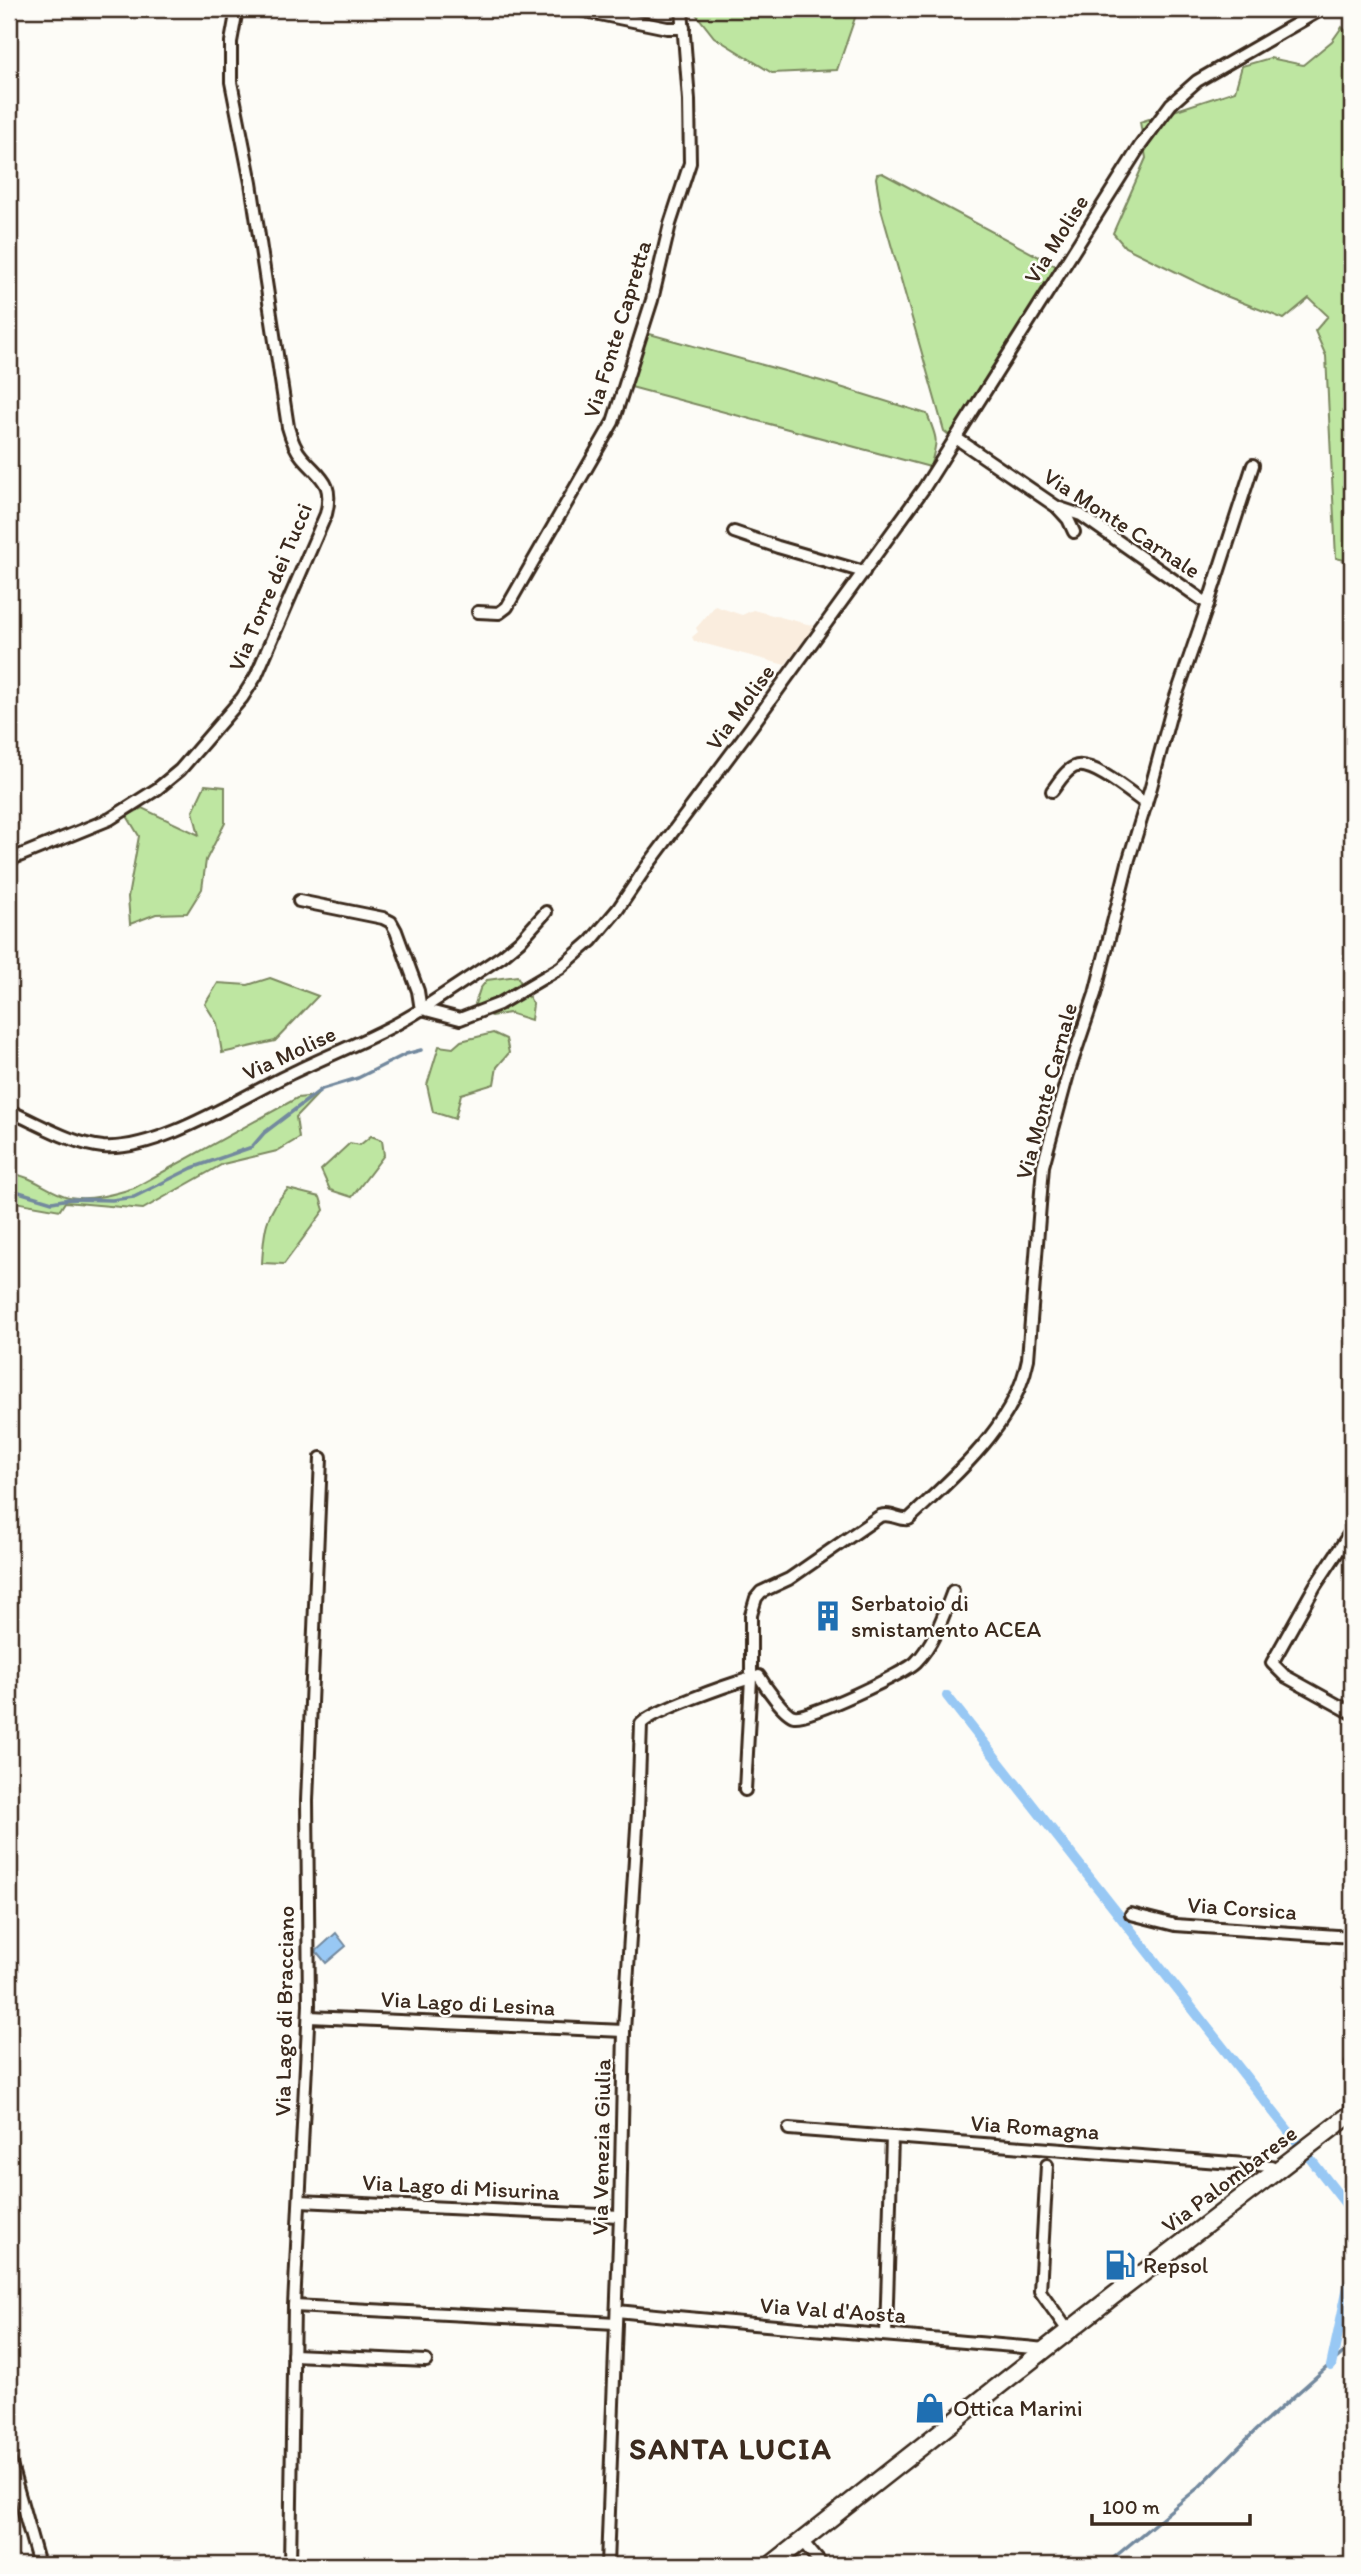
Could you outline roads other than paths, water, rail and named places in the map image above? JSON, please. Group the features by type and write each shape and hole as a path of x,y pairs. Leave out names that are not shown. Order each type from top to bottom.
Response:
{"main road":[{"name":"Via Palombarese","path":"771,2565 1352,2113"}],"street":[{"name":"Via Torre dei Tucci","path":"9,860 116,815 157,789 180,770 242,698 256,677 327,509 327,483 299,453 288,427 251,183 230,82 231,42 237,9"},
{"path":"575,9 667,28 684,28"},
{"name":"Via Fonte Capretta","path":"478,612 499,613 507,607 538,548 585,472 620,405 652,300 670,224 690,163 689,100 682,9"},
{"name":"Via Molise","path":"9,1111 91,1145 115,1147 139,1143 168,1133 293,1072 395,1027 422,1010 460,1019 488,1009 560,968 591,941 618,909 864,572 957,438 1133,158 1171,104 1197,81 1322,9"},
{"name":"Via Monte Carnale","path":"755,1677 752,1609 758,1595 789,1579 880,1516 889,1514 903,1520 909,1519 991,1436 1020,1383 1029,1348 1043,1166 1068,1074 1098,983 1129,859 1173,705 1208,604 1081,515 1057,507 957,438"},
{"path":"1208,604 1253,465"},
{"path":"1057,507 1068,519 1074,532"},
{"path":"734,532 864,572"},
{"path":"1052,791 1072,768 1084,765 1095,769 1146,804"},
{"path":"299,901 387,919 396,931 418,991 422,1010 502,956 520,941 546,912"},
{"name":"Via Lago di Bracciano","path":"290,2565 294,2305 309,2017 307,1801 321,1458"},
{"path":"1352,1530 1315,1586 1272,1663 1285,1676 1352,1713"},
{"path":"755,1677 791,1715 802,1716 828,1706 895,1676 916,1662 929,1645 953,1591"},
{"path":"745,1790 755,1677"},
{"name":"Via Venezia Giulia","path":"607,2565 624,2031 638,1812 640,1731 642,1722 650,1717 755,1677"},
{"name":"Via Corsica","path":"1131,1914 1175,1925 1352,1937"},
{"name":"Via Lago di Lesina","path":"309,2017 624,2031"},
{"path":"1352,2063 1352,2113"},
{"name":"Via Romagna","path":"789,2129 1271,2166 1276,2172"},
{"path":"886,2334 892,2137"},
{"path":"1047,2165 1040,2291 1069,2332"},
{"name":"Via Lago di Misurina","path":"300,2201 620,2216"},
{"name":"Via Val d'Aosta","path":"294,2305 616,2317 886,2334 1046,2349"},
{"path":"293,2355 426,2361"},
{"path":"9,2458 39,2565"},
{"path":"802,2541 822,2565"}],"water":[{"path":"336,1933 346,1946 326,1963 316,1951"}],"waterway":[{"path":"9,1189 52,1202 134,1197 192,1168 252,1147 264,1133 322,1089 358,1078 406,1054 421,1050"},
{"path":"947,1696 1345,2203 1352,2219"},
{"path":"1331,2366 1352,2268"},
{"path":"1105,2565 1199,2487 1256,2430 1352,2345"}],"place":[{"name":"Serbatoio di smistamento ACEA","path":"828,1616"},
{"name":"Repsol","path":"1120,2265"},
{"name":"Ottica Marini","path":"930,2408"}],"district":[{"name":"SANTA LUCIA","path":"731,2448"}]}
